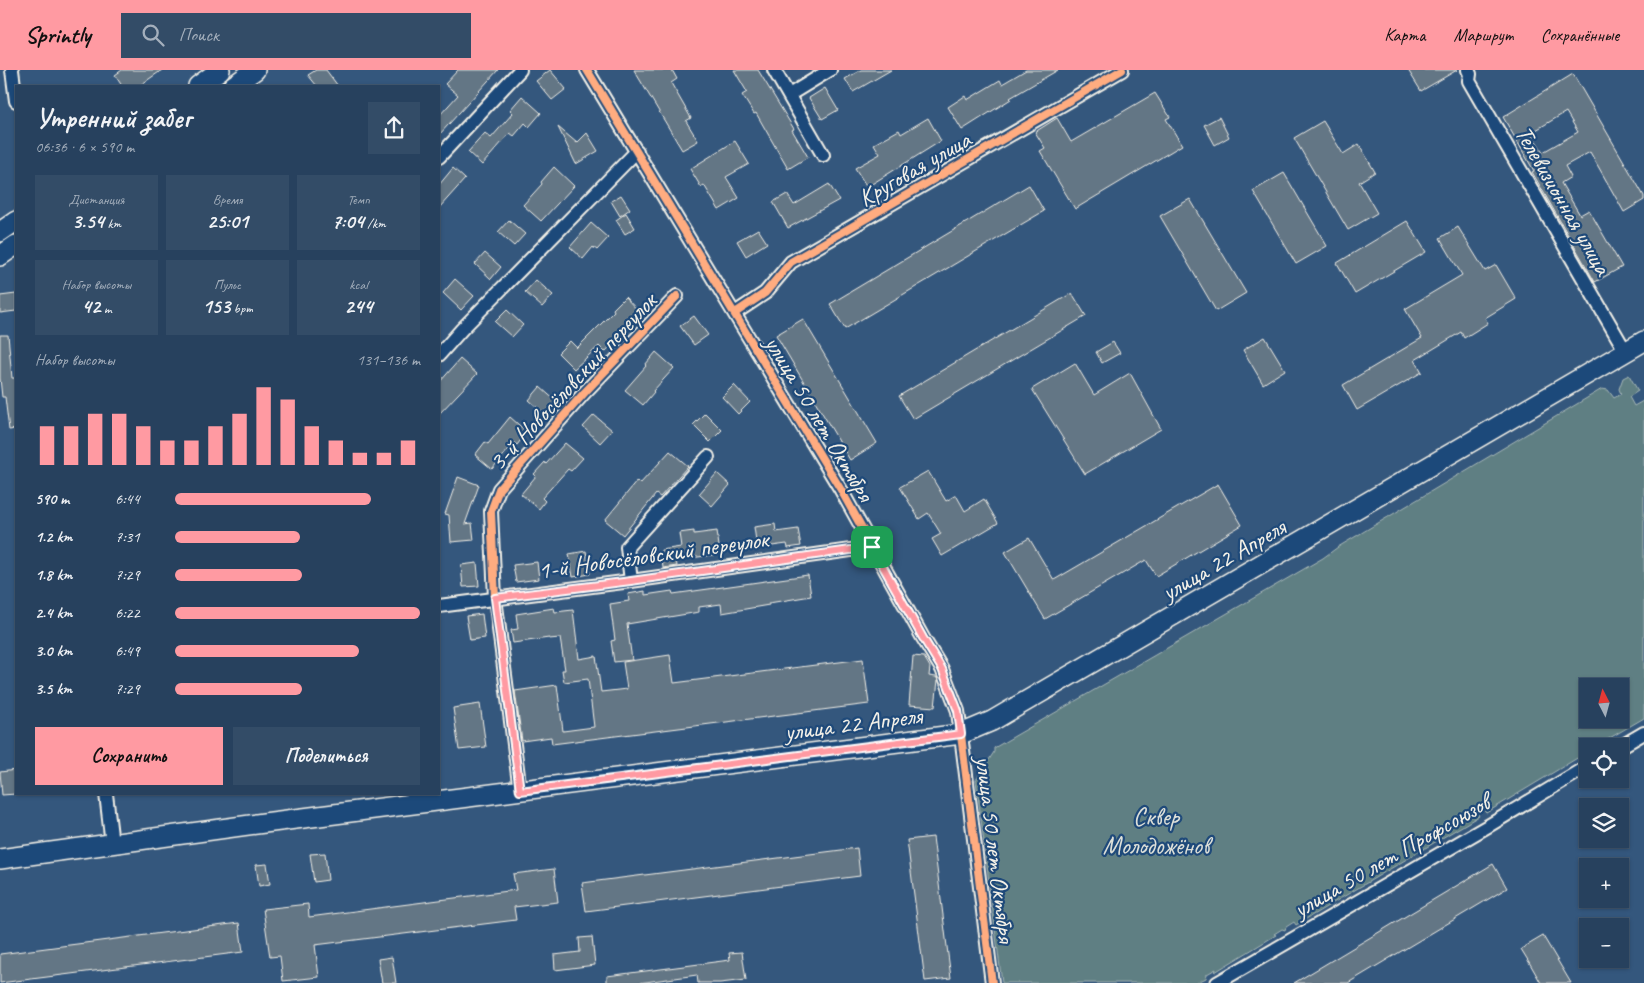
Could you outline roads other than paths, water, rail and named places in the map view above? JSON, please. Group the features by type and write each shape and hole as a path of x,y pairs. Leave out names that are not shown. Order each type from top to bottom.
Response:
{"main road":[{"path":"199,85 220,70"},
{"path":"234,85 255,70"},
{"path":"0,232 15,222"},
{"path":"0,256 15,246"},
{"name":"улица 22 Апреля","path":"0,859 961,734 992,722 1644,341"}],"street":[{"path":"12,70 15,93"},
{"path":"440,156 520,70"},
{"name":"улица 50 лет Октября","path":"587,70 735,314 942,669 958,711 992,983"},
{"path":"774,70 823,155"},
{"path":"789,95 830,70"},
{"name":"Круговая улица","path":"735,314 765,293 791,262 1122,70"},
{"name":"Телевизионная улица","path":"1468,70 1470,74 1469,81 1626,352"},
{"path":"440,354 636,151"},
{"name":"3-й Новосёловский переулок","path":"520,791 495,598 491,512 499,488 586,390 677,296"},
{"path":"631,581 627,547 708,457"},
{"name":"1-й Новосёловский переулок","path":"440,606 872,547"},
{"path":"1629,742 1644,733"},
{"name":"улица 50 лет Профсоюзов","path":"1217,983 1579,771"},
{"path":"106,795 112,844"}],"park label":[{"name":"Сквер Молодожёнов","path":"1156,830"}]}
